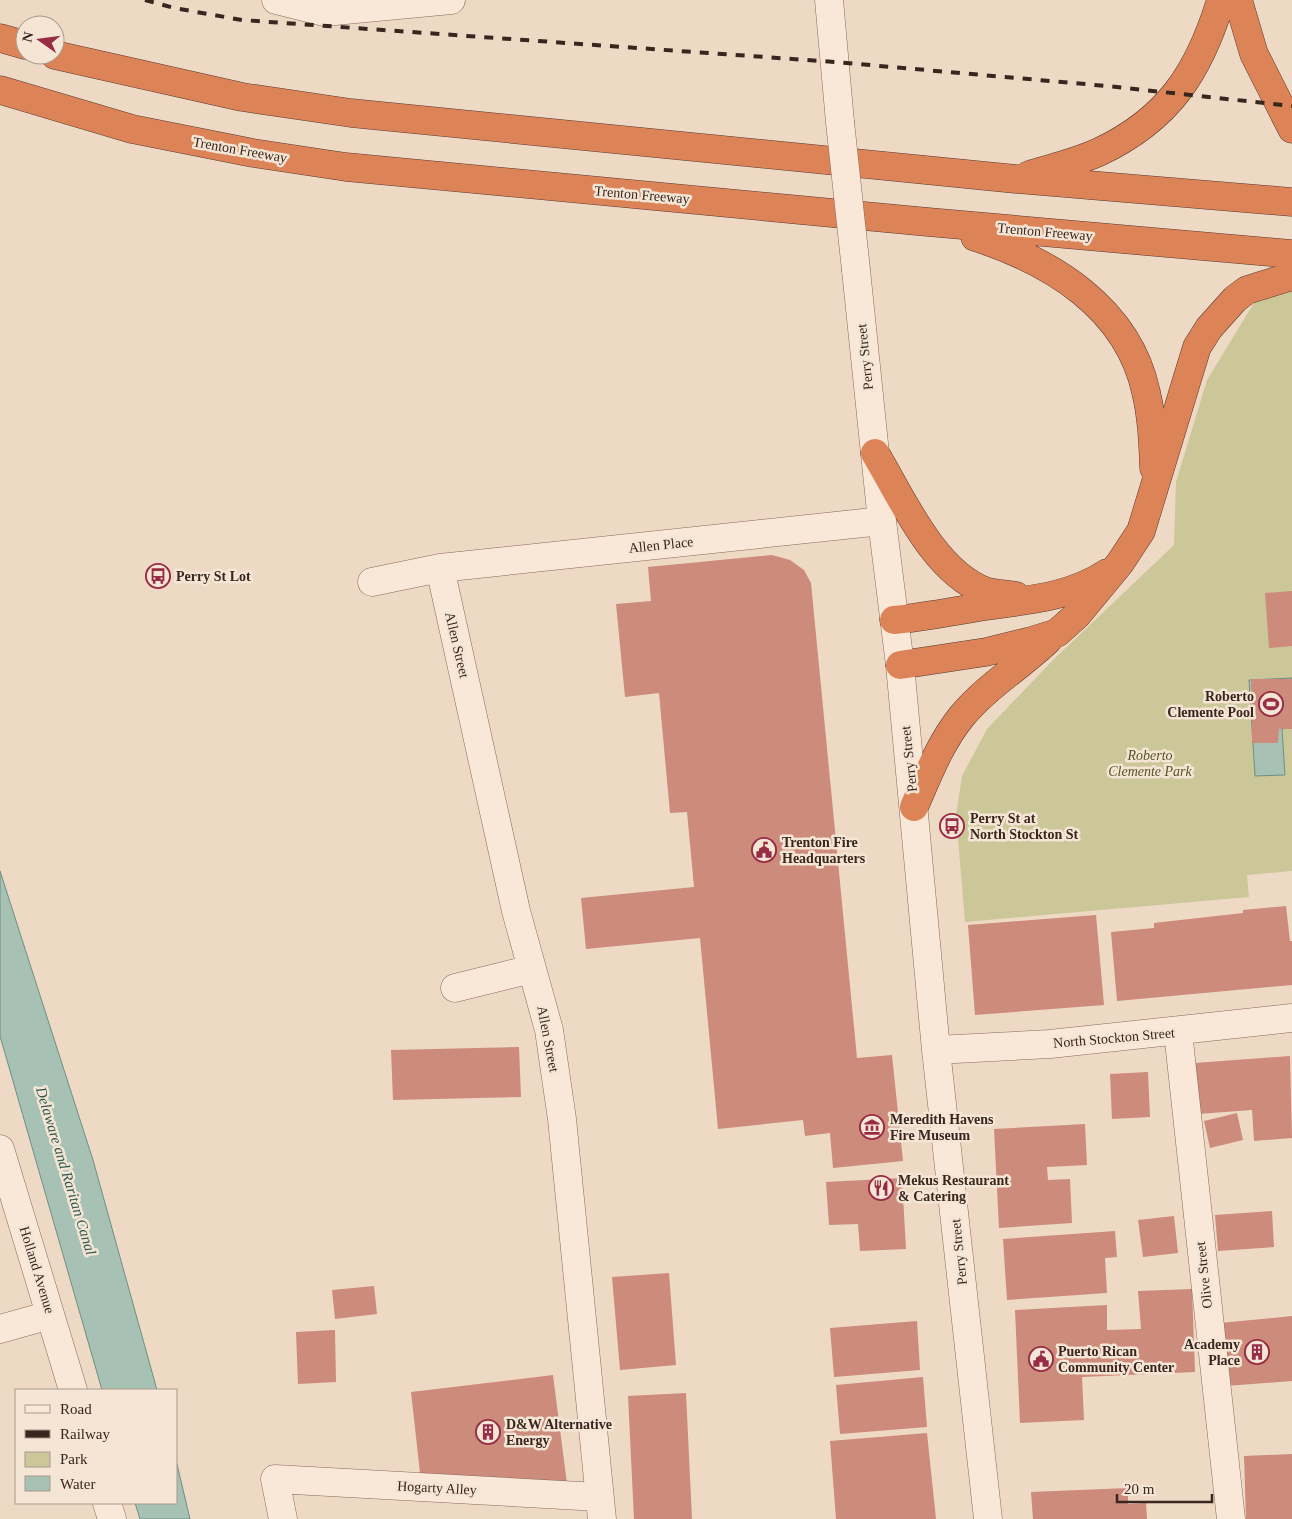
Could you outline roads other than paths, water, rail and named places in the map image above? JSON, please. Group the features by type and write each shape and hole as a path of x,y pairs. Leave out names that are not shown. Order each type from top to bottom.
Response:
{"highway":[{"path":"1016,179 1097,153 1130,136 1155,117 1168,104 1196,66 1209,38 1221,0"},
{"path":"1238,0 1254,54 1292,129"},
{"path":"0,38 15,42"},
{"path":"65,57 242,97 351,113 1016,179 1292,202"},
{"name":"Trenton Freeway","path":"0,90 132,129 253,154 346,167 1292,254"},
{"path":"928,222 1031,257 1067,280 1106,313 1119,330 1133,356 1146,390 1152,427 1155,490"},
{"path":"914,807 938,750 963,715 1008,672 1077,615 1120,563 1141,531 1197,347 1209,328 1246,290 1292,276"},
{"path":"875,453 930,545 945,563 986,591 1039,599"},
{"path":"894,620 930,617 984,606 1039,599 1090,584 1120,563"},
{"path":"900,665 986,652 1057,633"}],"street":[{"path":"276,0 324,12 451,0"},
{"name":"Perry Street","path":"829,0 882,521 900,665 936,1050 988,1519"},
{"name":"Allen Place","path":"372,582 440,568 882,521"},
{"name":"Allen Street","path":"440,568 516,911 549,1030 562,1119 590,1388 600,1508"},
{"path":"455,988 532,969"},
{"name":"North Stockton Street","path":"936,1050 1050,1044 1178,1032 1292,1018"},
{"name":"Olive Street","path":"1178,1032 1231,1519"},
{"name":"Holland Avenue","path":"0,1149 73,1389"},
{"path":"0,1329 50,1315"},
{"name":"Hogarty Alley","path":"283,1519 275,1479 600,1508"},
{"path":"107,1504 112,1519"}],"water":[{"name":"Roberto Clemente Pool","path":"1292,678 1292,728 1282,729 1285,775 1255,776 1249,680"},
{"name":"Delaware and Raritan Canal","path":"0,871 93,1160 157,1389 102,1389 0,1036"},
{"path":"178,1468 190,1519 140,1519 135,1504 178,1504"}],"railway":[{"path":"145,0 174,8 242,20 835,62 1107,86 1292,106"}],"place":[{"name":"Perry St Lot","path":"158,576"},
{"name":"Roberto Clemente Pool","path":"1271,704"},
{"name":"Perry St at North Stockton St","path":"952,826"},
{"name":"Trenton Fire Headquarters","path":"764,850"},
{"name":"Meredith Havens Fire Museum","path":"872,1127"},
{"name":"Mekus Restaurant & Catering","path":"881,1188"},
{"name":"Academy Place","path":"1257,1352"},
{"name":"Puerto Rican Community Center","path":"1041,1359"},
{"name":"D&W Alternative Energy","path":"488,1432"}],"park label":[{"name":"Roberto Clemente Park","path":"1150,764"}]}
